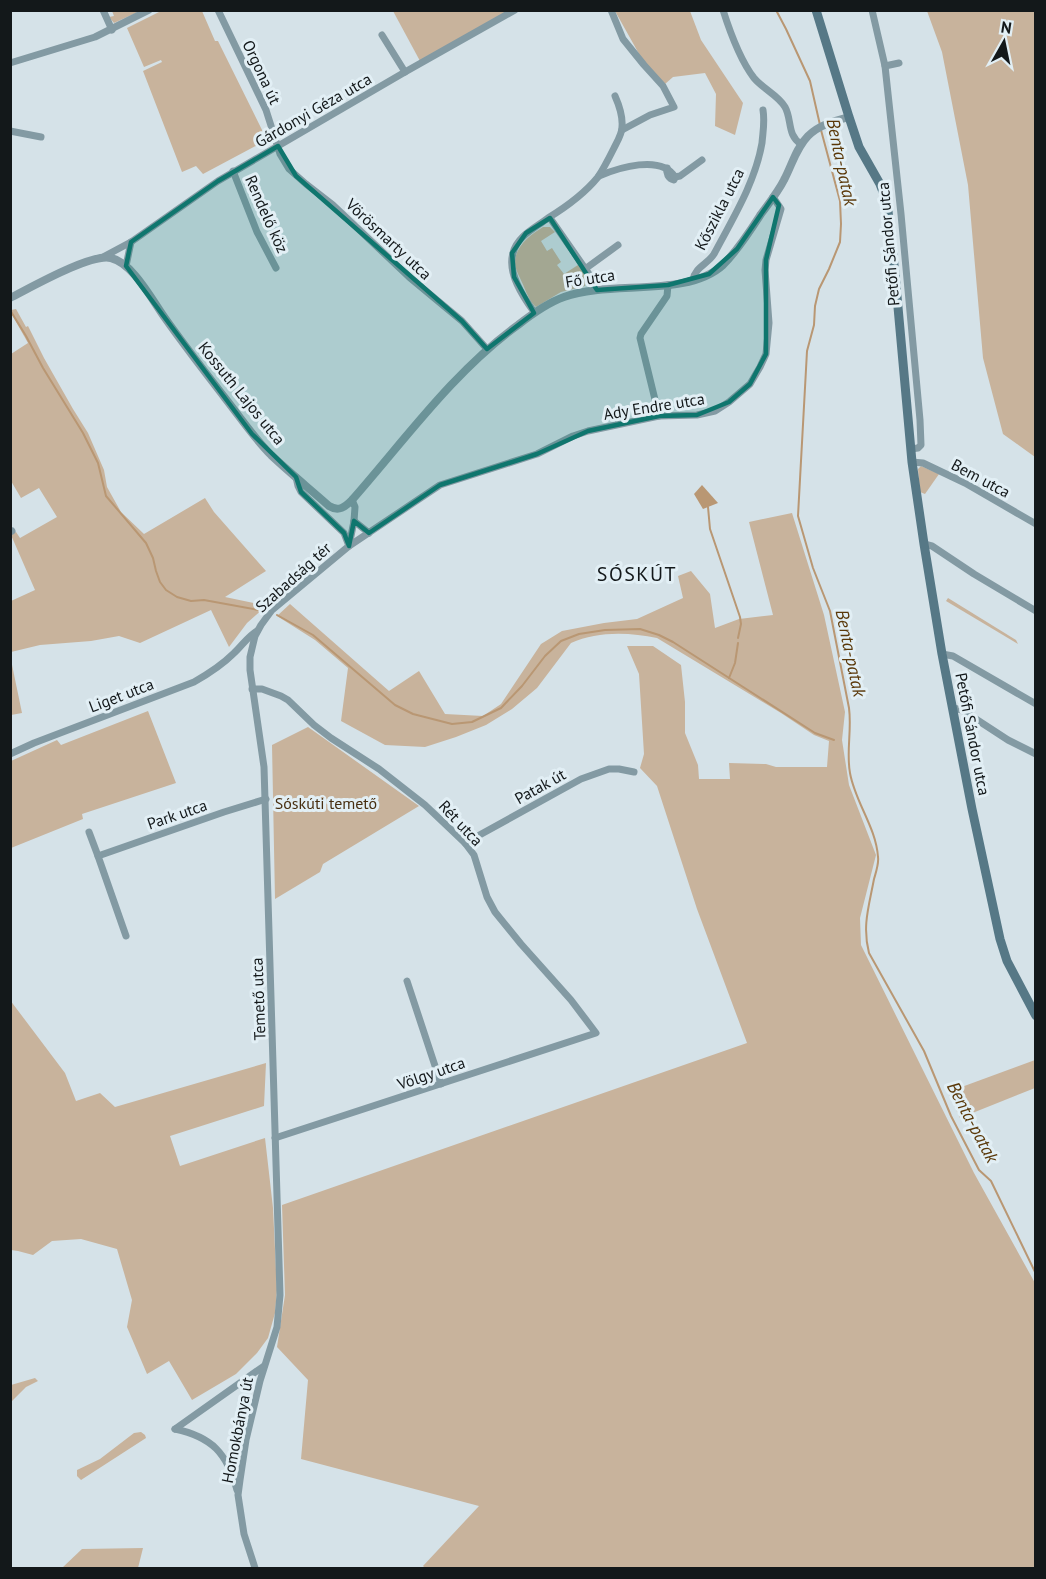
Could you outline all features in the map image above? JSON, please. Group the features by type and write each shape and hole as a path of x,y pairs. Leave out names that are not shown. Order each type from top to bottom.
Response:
{"main road":[{"name":"Petőfi Sándor utca","path":"816,10 859,147 880,184 887,202 912,462 942,654 1000,939 1007,961 1035,1016"}],"street":[{"path":"103,10 112,30"},
{"path":"10,63 95,37 149,10"},
{"name":"Orgona út","path":"218,10 266,110 278,146"},
{"path":"611,10 623,39 663,86 674,107 650,115 622,130"},
{"path":"723,10 734,40 750,72 761,86 783,104 796,141 804,141 824,125 849,117"},
{"path":"872,10 885,66 899,63"},
{"name":"Gárdonyi Géza utca","path":"103,257 131,242 233,171 513,11"},
{"path":"382,35 405,72"},
{"name":"Petőfi Sándor utca","path":"885,66 902,214 921,439 921,445 911,449"},
{"path":"534,312 514,277 512,253 526,233 549,218 599,176 622,130 621,115 615,96"},
{"name":"Kőszikla utca","path":"693,280 697,269 709,261 714,254 749,188 765,123 763,110"},
{"path":"10,131 41,137"},
{"name":"Fő utca","path":"352,500 424,416 487,349 534,312 566,296 594,290 668,285 693,280 709,274 724,264 773,197 804,141"},
{"name":"Vörösmarty utca","path":"278,146 284,162 296,176 333,205 409,277 462,321 487,349"},
{"path":"599,176 613,170 657,165 667,168 675,177 680,176 702,160"},
{"path":"607,162 613,170"},
{"name":"Rendelő köz","path":"233,171 257,232 276,268"},
{"name":"Ady Endre utca","path":"349,546 440,485 537,454 588,431 659,416 697,415 714,411 742,392 750,384 764,360 769,335 765,270 781,209 773,197"},
{"path":"549,218 585,269 593,282 594,290"},
{"path":"10,298 73,268 103,257 115,259 126,266 131,242"},
{"path":"585,269 618,244"},
{"name":"Kossuth Lajos utca","path":"126,266 252,434 271,454 333,508 341,509 352,500"},
{"path":"659,416 640,338 667,296 668,285"},
{"name":"Bem utca","path":"912,462 923,463 965,483 1035,524"},
{"name":"Szabadság tér","path":"296,477 301,492 344,533 349,546"},
{"name":"Szabadság tér","path":"257,630 272,610 349,546 355,507 352,500"},
{"path":"354,521 369,533"},
{"path":"924,544 932,546 1035,611"},
{"name":"Liget utca","path":"10,754 206,676 236,652 257,630"},
{"name":"Temető utca","path":"257,630 250,657 252,689 261,737 266,799 280,1305 275,1334 264,1366"},
{"path":"236,652 250,657"},
{"path":"942,654 953,656 1035,704"},
{"name":"Rét utca","path":"252,689 262,689 288,700 331,738 412,794 465,843 474,855 487,897 495,912 571,1000 596,1033"},
{"path":"953,708 962,710 1008,740 1035,754"},
{"name":"Patak út","path":"465,843 584,778 609,769 619,768 633,772"},
{"name":"Park utca","path":"98,856 266,799"},
{"path":"89,832 126,936"},
{"path":"406,981 441,1084"},
{"name":"Völgy utca","path":"275,1138 596,1033"},
{"path":"238,1495 231,1470 218,1451 200,1437 175,1429 264,1366"},
{"name":"Homokbánya út","path":"255,1569 244,1534 238,1495 244,1449 264,1366"}],"highlighted area":[{"path":"278,146 296,176 462,321 487,349 534,313 514,277 512,253 526,233 550,218 597,290 668,285 709,274 737,249 773,197 779,205 766,260 766,354 750,384 729,402 697,415 659,416 588,431 537,454 440,485 369,533 354,521 349,546 344,533 301,492 296,477 252,434 126,266 131,242 218,181"}],"green space":[{"path":"112,11 140,11 114,23 109,17 114,16"},
{"path":"161,11 202,11 215,41 218,41 267,140 203,174 196,166 182,172 143,71 162,62 161,60 144,67 127,28"},
{"path":"393,11 506,11 420,61"},
{"path":"615,11 690,11 701,40 743,103 735,135 715,126 716,94 705,73 673,77 665,84 643,61"},
{"path":"927,11 1035,11 1035,457 1003,434 983,358 968,185 942,52"},
{"path":"543,227 550,227 555,232 541,241 547,251 552,248 561,262 557,265 564,274 578,265 585,275 585,286 561,292 536,307 517,273 515,258 524,242"},
{"path":"16,309 26,327 28,326 88,433 104,470 107,487 121,512 144,534 205,498 214,512 266,571 225,597 263,605 264,608 247,623 229,647 211,610 140,643 119,636 40,645 11,652 11,601 35,590 11,535 16,532 20,538 57,517 39,488 21,498 11,481 11,354 28,343 11,313 11,310"},
{"path":"921,466 939,474 925,494 920,492 918,469"},
{"path":"792,513 824,615 845,712 842,740 849,785 876,855 860,918 861,945 974,1173 1035,1283 1035,1568 425,1568 423,1566 479,1506 301,1459 308,1380 277,1347 285,1295 282,1205 747,1043 697,909 657,786 640,768 644,754 639,674 627,646 653,646 681,665 685,702 685,733 698,765 699,779 730,779 729,763 766,764 776,767 827,767 829,741 814,735 657,638 613,634 591,636 571,643 537,688 512,709 486,725 425,747 385,745 341,721 348,668 315,640 277,616 290,604 389,691 419,671 445,714 483,716 501,704 541,644 562,631 637,619 683,598 678,576 691,571 710,594 715,628 739,619 773,615 749,522"},
{"path":"948,598 1016,640 1018,644 946,601"},
{"path":"11,660 22,713 10,715"},
{"path":"148,711 176,783 82,814 83,819 11,848 11,761 57,740 61,745"},
{"name":"Sóskúti temető","path":"308,727 419,806 323,864 320,872 275,899 272,745"},
{"path":"10,1000 65,1073 76,1101 100,1093 115,1107 266,1063 264,1106 170,1136 180,1166 265,1138 273,1208 277,1290 275,1313 268,1338 236,1374 192,1400 169,1361 147,1374 127,1327 132,1300 117,1249 81,1239 52,1241 33,1255 11,1250"},
{"path":"1035,1060 1035,1088 960,1118 948,1092"},
{"path":"35,1378 38,1381 26,1387 11,1402 11,1385"},
{"path":"141,1432 146,1438 81,1480 77,1476 77,1470 100,1459 134,1433"},
{"path":"143,1548 138,1568 62,1568 82,1549"}],"shaded area":[{"path":"702,485 718,503 703,509 694,494"}],"waterway":[{"name":"Benta-patak","path":"776,10 810,81 820,125"},
{"name":"Benta-patak","path":"821,130 840,201 840,242 819,289 814,325 807,351 798,516 813,568 830,611 849,708 850,773 856,794 870,825 878,857 867,916 867,943 869,953 924,1051 951,1116 979,1170 991,1181 1036,1274"},
{"path":"10,310 83,433 98,463 106,496 146,543 160,582 166,590 177,597 191,601 204,600 264,611"},
{"path":"708,507 710,529 740,617 738,638"},
{"path":"277,615 313,635 395,705 413,714 452,724 472,722 501,708 522,686 545,656 561,641 579,634 605,630 640,629 673,642 815,733 834,740"},
{"path":"729,678 735,663 738,643"}],"district":[{"name":"SÓSKÚT","path":"637,574"}]}
